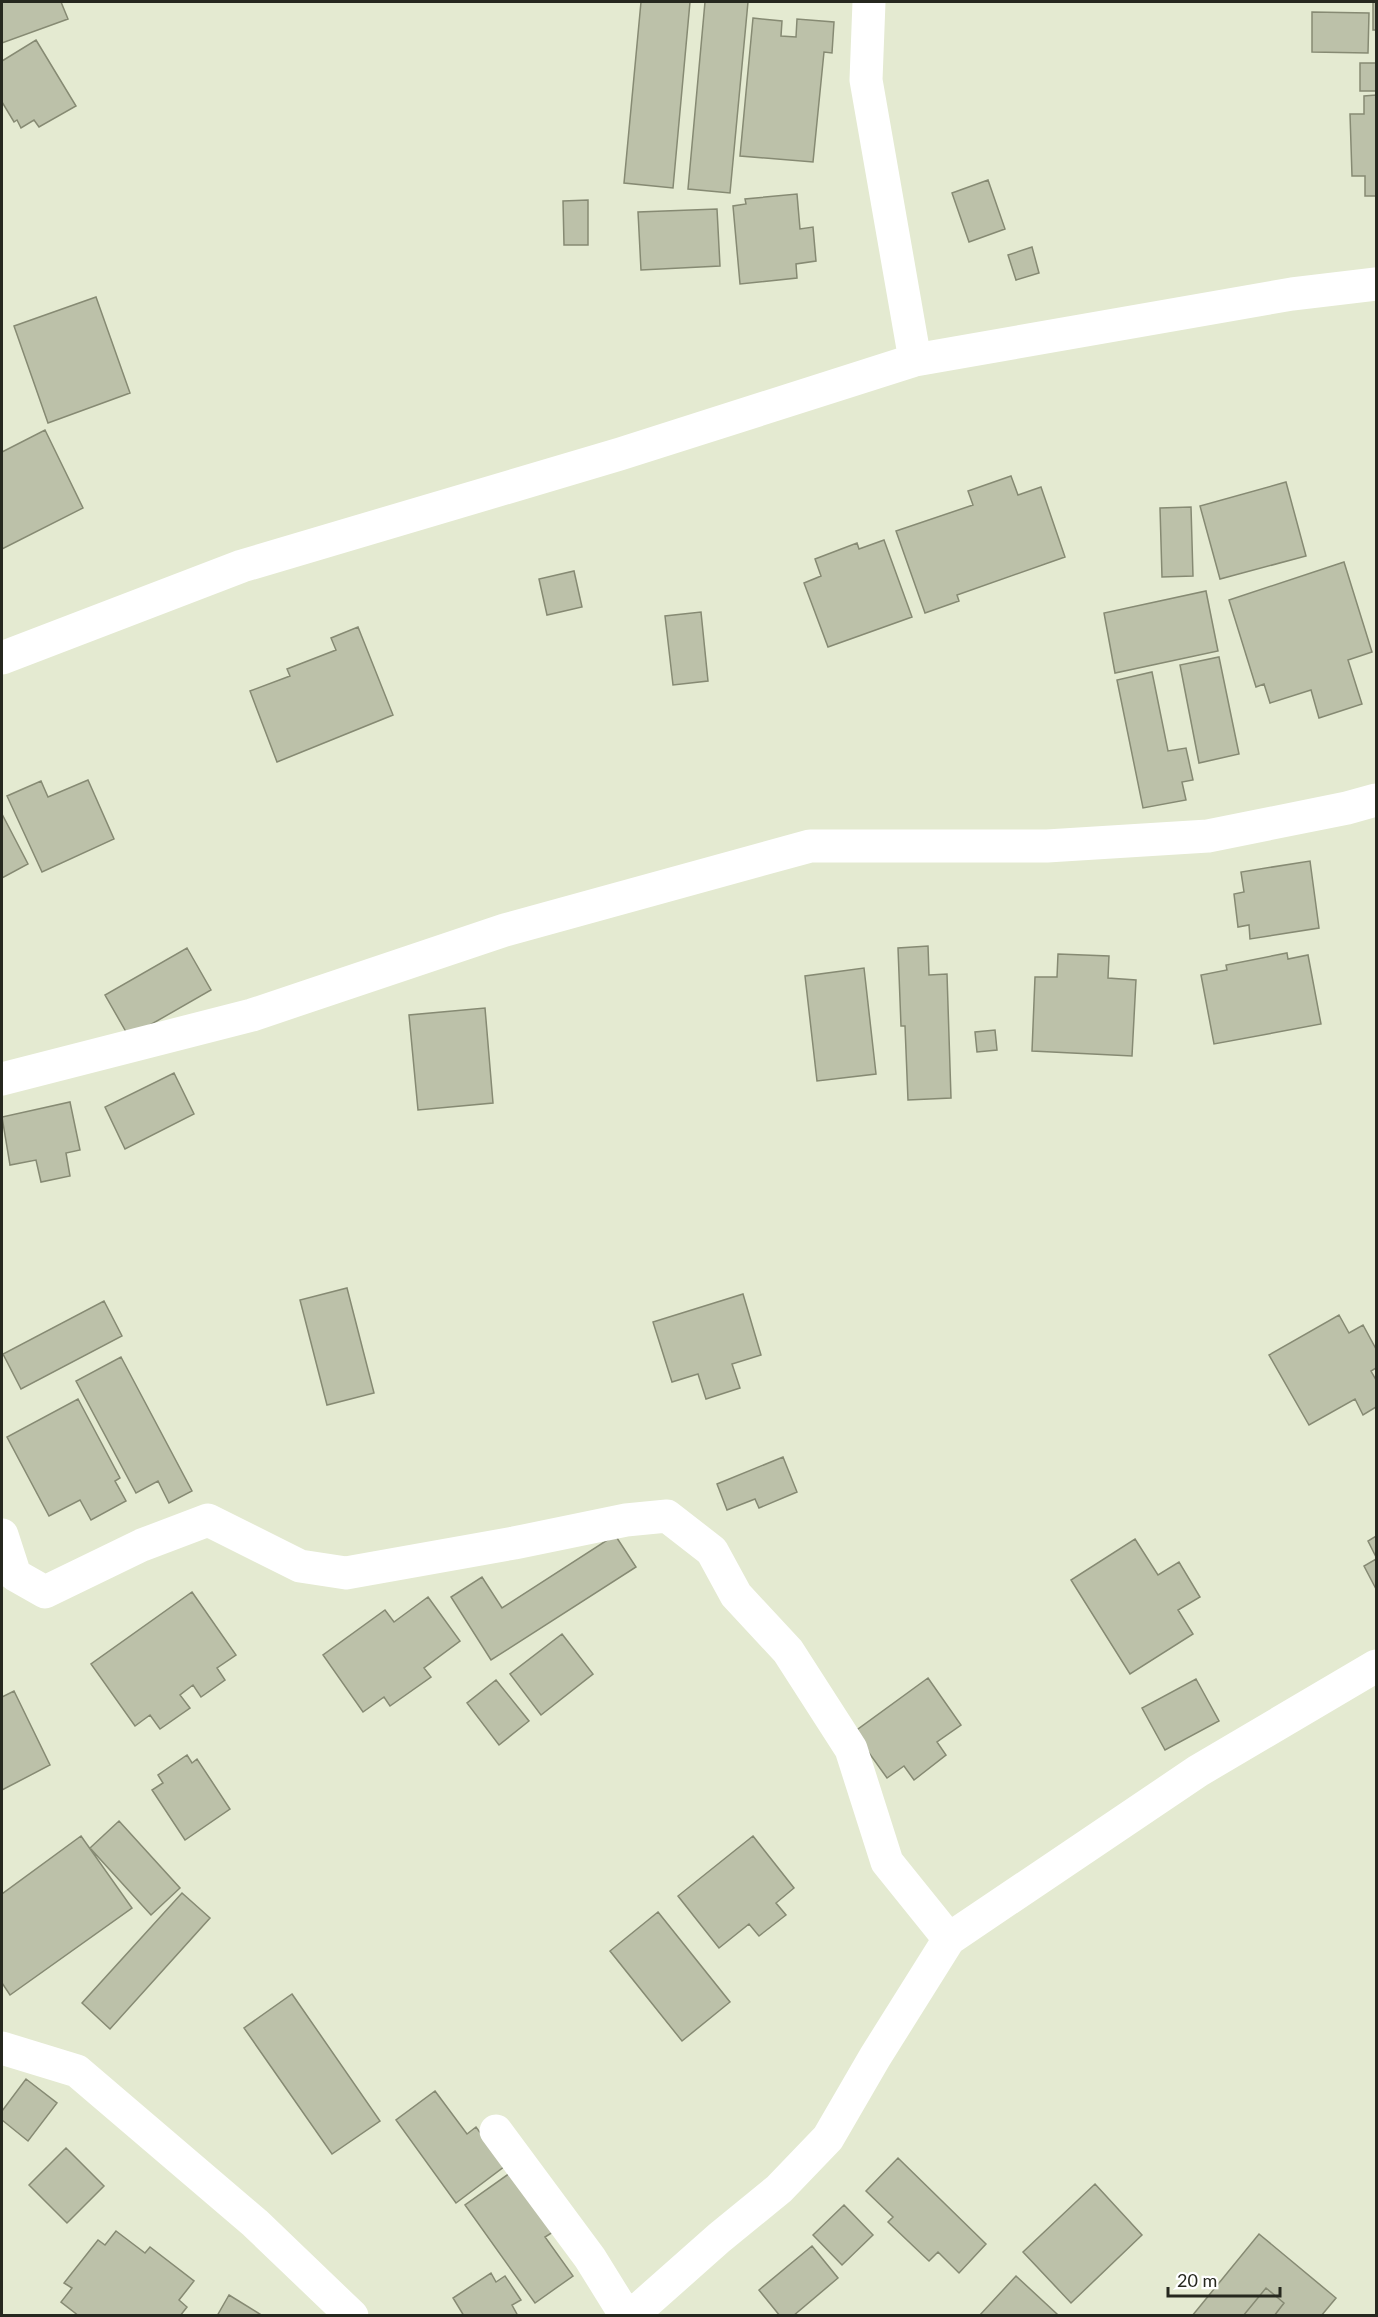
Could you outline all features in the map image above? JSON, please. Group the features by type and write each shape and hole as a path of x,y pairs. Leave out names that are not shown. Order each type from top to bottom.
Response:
{"street":[{"path":"869,2 866,80 915,360"},
{"path":"2,658 242,566 620,454 915,360 1292,294 1377,284"},
{"path":"2,1079 252,1015 505,930 810,846 1047,846 1208,836 1377,800"},
{"path":"2,1535 15,1575 45,1592 142,1545 208,1520 300,1566 346,1573 626,1520 667,1516 712,1551 736,1594 788,1651 850,1749 887,1862 949,1939"},
{"path":"631,2316 718,2238 779,2189 828,2138 875,2057 949,1939 1198,1771 1377,1666"},
{"path":"2,2048 77,2071 255,2223 352,2316"},
{"path":"496,2131 590,2258 626,2316"}],"building":[{"path":"2,2 61,2 68,19 2,43"},
{"path":"641,2 690,2 673,188 624,183"},
{"path":"705,2 748,2 730,193 688,189"},
{"path":"1373,2 1376,2 1376,30 1373,30"},
{"path":"1312,12 1369,13 1368,53 1312,52"},
{"path":"753,18 782,21 781,36 796,37 797,19 834,22 832,53 824,52 813,162 740,156"},
{"path":"36,40 76,106 39,127 34,120 21,128 17,120 14,122 2,102 2,61"},
{"path":"1360,63 1376,63 1376,91 1360,91"},
{"path":"1376,95 1376,196 1365,196 1365,176 1352,176 1350,114 1364,114 1364,96"},
{"path":"988,180 1005,229 969,242 952,193"},
{"path":"797,194 800,229 813,227 816,261 796,264 797,278 740,284 733,206 746,204 745,199"},
{"path":"588,200 588,245 564,245 563,201"},
{"path":"717,209 720,266 641,270 638,212"},
{"path":"1032,247 1039,273 1016,280 1008,255"},
{"path":"96,297 130,393 48,423 14,326"},
{"path":"45,430 83,508 2,549 2,452"},
{"path":"1011,476 1018,495 1041,487 1065,557 957,595 959,601 925,613 896,531 973,505 968,491"},
{"path":"1286,482 1306,556 1220,579 1200,506"},
{"path":"1191,507 1193,576 1162,577 1160,508"},
{"path":"884,540 912,617 828,647 804,583 821,576 815,559 857,543 859,549"},
{"path":"1344,562 1372,652 1348,660 1362,704 1319,718 1311,690 1270,703 1264,684 1256,687 1229,600"},
{"path":"574,571 582,607 547,615 539,579"},
{"path":"1206,591 1218,651 1115,673 1104,613"},
{"path":"701,612 708,681 673,685 665,616"},
{"path":"358,627 393,715 277,762 250,691 290,676 287,669 336,650 331,638"},
{"path":"1219,657 1239,754 1199,763 1180,665"},
{"path":"1152,672 1168,751 1186,748 1193,780 1182,782 1186,800 1143,808 1117,680"},
{"path":"88,780 114,839 42,872 7,796 41,781 48,797"},
{"path":"2,814 28,864 2,878"},
{"path":"1310,861 1319,928 1250,939 1249,925 1238,927 1234,894 1244,892 1241,872"},
{"path":"928,946 929,975 947,974 951,1098 908,1100 905,1026 901,1026 898,948"},
{"path":"187,948 211,990 129,1037 105,995"},
{"path":"1287,953 1288,959 1308,955 1321,1024 1214,1044 1201,975 1227,970 1226,965"},
{"path":"1058,954 1109,956 1108,978 1136,980 1132,1056 1032,1051 1035,977 1057,977"},
{"path":"864,968 876,1074 817,1081 805,976"},
{"path":"485,1008 493,1103 418,1110 409,1015"},
{"path":"995,1030 997,1050 977,1052 975,1032"},
{"path":"174,1073 194,1114 125,1149 105,1107"},
{"path":"70,1102 80,1150 66,1153 70,1176 41,1182 36,1160 10,1165 2,1117"},
{"path":"347,1288 374,1393 327,1405 300,1300"},
{"path":"743,1294 761,1355 732,1364 740,1388 706,1399 698,1374 672,1382 653,1322"},
{"path":"104,1301 122,1336 21,1389 3,1354"},
{"path":"1339,1315 1349,1333 1363,1325 1376,1349 1376,1368 1371,1371 1376,1380 1376,1407 1363,1415 1355,1399 1309,1425 1269,1355"},
{"path":"121,1357 192,1491 169,1503 158,1481 136,1493 76,1381"},
{"path":"78,1399 120,1478 115,1481 126,1501 91,1520 80,1500 49,1516 7,1437"},
{"path":"783,1457 797,1492 759,1508 755,1499 727,1510 717,1484"},
{"path":"615,1535 636,1567 491,1660 451,1597 482,1577 502,1608"},
{"path":"1376,1536 1376,1557 1368,1541"},
{"path":"1135,1539 1158,1575 1179,1562 1200,1597 1178,1610 1193,1634 1130,1674 1071,1580"},
{"path":"1376,1559 1376,1589 1364,1566"},
{"path":"192,1592 236,1655 217,1668 225,1680 201,1697 193,1685 180,1695 190,1708 160,1729 150,1715 135,1726 91,1664"},
{"path":"428,1597 460,1641 424,1668 431,1677 390,1706 384,1697 363,1712 323,1655 385,1610 394,1622"},
{"path":"562,1634 593,1674 541,1715 510,1674"},
{"path":"928,1678 961,1725 937,1742 946,1755 914,1780 904,1766 887,1778 854,1732"},
{"path":"1196,1679 1219,1721 1165,1750 1142,1708"},
{"path":"496,1680 529,1721 499,1745 467,1703"},
{"path":"14,1691 50,1765 2,1790 2,1697"},
{"path":"187,1755 192,1763 197,1759 230,1809 185,1840 152,1790 163,1783 158,1775"},
{"path":"119,1821 180,1888 151,1915 90,1848"},
{"path":"81,1836 132,1908 10,1995 2,1983 2,1894"},
{"path":"753,1836 794,1888 776,1903 786,1915 759,1936 749,1924 719,1948 678,1896"},
{"path":"182,1893 210,1918 110,2029 82,2003"},
{"path":"658,1912 730,2002 682,2041 610,1951"},
{"path":"292,1994 380,2121 332,2154 244,2028"},
{"path":"26,2079 57,2103 28,2141 2,2120 2,2111"},
{"path":"435,2091 467,2134 476,2127 505,2166 456,2203 396,2120"},
{"path":"66,2148 104,2186 67,2223 29,2185"},
{"path":"898,2158 986,2244 959,2273 938,2252 929,2261 888,2222 893,2217 866,2191"},
{"path":"510,2173 553,2232 545,2237 573,2276 535,2303 465,2205"},
{"path":"1095,2184 1142,2235 1071,2303 1023,2252"},
{"path":"844,2205 873,2235 842,2265 813,2235"},
{"path":"116,2231 145,2253 150,2247 194,2281 179,2300 187,2307 180,2316 79,2316 61,2302 72,2288 64,2283 98,2240 105,2245"},
{"path":"1259,2234 1336,2298 1321,2316 1274,2316 1284,2303 1266,2288 1243,2316 1192,2316"},
{"path":"812,2246 838,2278 793,2316 780,2316 759,2290"},
{"path":"491,2273 496,2282 505,2276 521,2300 512,2305 518,2316 464,2316 453,2298"},
{"path":"1016,2276 1057,2314 1055,2316 979,2316"},
{"path":"1266,2288 1284,2303 1274,2316 1243,2316"},
{"path":"229,2295 263,2316 217,2316"}]}
